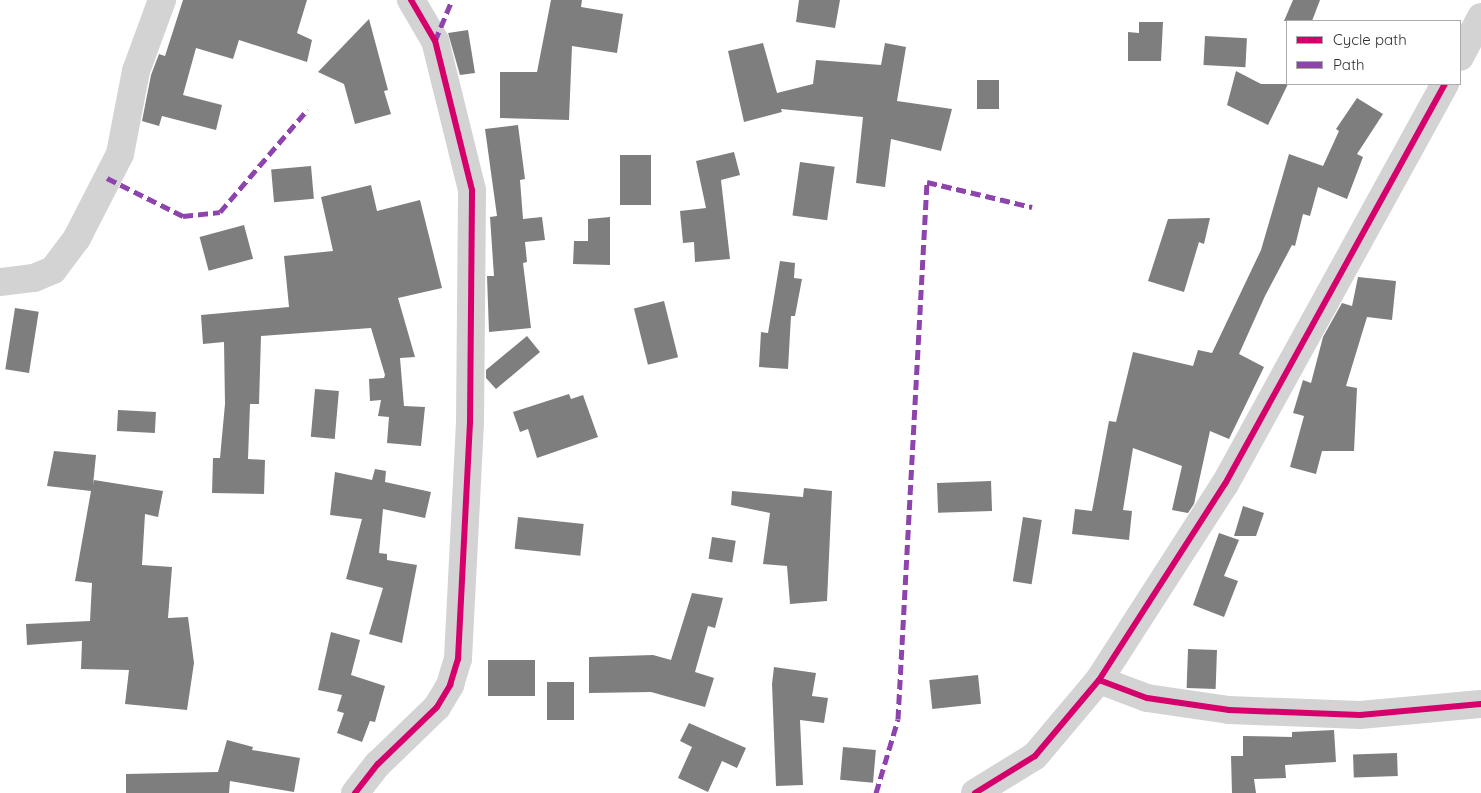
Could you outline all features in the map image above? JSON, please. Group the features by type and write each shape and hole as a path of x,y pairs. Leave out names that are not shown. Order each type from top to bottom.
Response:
{"street":[{"path":"0,282 34,278 53,270 77,238 120,154 136,71 162,0"},
{"path":"355,793 378,764 438,707 450,685 458,659 470,423 472,190 435,40 411,0"},
{"path":"1461,55 1481,17"},
{"path":"975,793 1035,756 1099,680 1225,484 1444,85"},
{"path":"1099,680 1147,698 1229,710 1360,715 1481,704"}],"building":[{"path":"183,0 307,0 297,33 312,40 307,62 239,40 233,59 196,48 183,95 222,105 216,130 162,116 159,126 142,121 151,75 159,54 165,56"},
{"path":"551,0 582,0 581,7 623,14 617,53 572,46 569,120 500,118 500,72 537,72"},
{"path":"799,0 840,0 835,28 796,22"},
{"path":"1293,0 1320,0 1312,20 1284,21"},
{"path":"369,19 388,90 384,91 391,114 355,124 344,84 318,72"},
{"path":"1139,22 1163,22 1161,61 1128,61 1128,32 1139,33"},
{"path":"468,30 475,73 460,75 448,33"},
{"path":"1205,36 1247,38 1245,67 1203,65"},
{"path":"763,43 777,93 813,84 816,60 881,65 885,43 906,47 897,101 952,109 941,151 891,139 885,187 856,183 863,117 781,109 782,112 744,122 728,51"},
{"path":"1236,71 1261,84 1288,85 1268,125 1227,105"},
{"path":"977,80 999,80 999,109 977,109"},
{"path":"1357,98 1383,114 1357,154 1363,157 1347,199 1318,187 1310,216 1303,214 1295,246 1292,245 1265,296 1239,354 1264,367 1229,439 1210,431 1194,504 1188,513 1172,510 1182,466 1133,448 1123,510 1132,511 1129,540 1072,534 1075,509 1092,511 1109,421 1116,422 1133,352 1193,366 1198,350 1212,353 1261,250 1289,154 1323,166 1339,131 1336,129"},
{"path":"518,125 525,179 520,180 523,219 542,217 545,240 525,242 527,262 523,263 531,328 489,332 487,276 494,276 490,217 497,216 485,129"},
{"path":"734,152 740,175 721,180 730,259 695,262 694,242 683,243 680,211 706,208 696,161"},
{"path":"620,155 651,155 651,205 620,205"},
{"path":"800,162 835,167 827,220 792,215"},
{"path":"311,166 314,199 274,202 271,169"},
{"path":"371,185 377,211 420,200 442,288 398,298 415,357 400,358 404,406 425,407 421,446 387,443 389,417 378,416 381,400 370,401 369,379 384,378 385,375 371,328 261,336 259,404 250,404 248,459 265,460 264,494 212,493 213,458 220,458 225,404 224,342 203,344 201,315 289,307 284,256 333,251 321,197"},
{"path":"610,217 610,265 573,264 574,241 588,241 588,219"},
{"path":"1210,218 1204,244 1199,242 1184,292 1148,281 1168,219"},
{"path":"244,225 253,259 209,271 200,237"},
{"path":"780,261 795,263 794,278 802,279 795,316 791,316 788,369 759,367 761,332 768,333"},
{"path":"1358,277 1396,281 1392,320 1367,317 1346,386 1357,388 1354,451 1322,451 1316,474 1290,467 1304,416 1293,413 1303,380 1311,383 1323,337 1342,303 1352,306"},
{"path":"664,301 678,357 648,365 634,308"},
{"path":"15,308 39,312 29,373 5,369"},
{"path":"527,336 540,352 496,389 486,378 486,370"},
{"path":"315,389 339,391 335,439 311,437"},
{"path":"569,394 571,399 583,395 598,437 537,458 528,429 520,432 513,412"},
{"path":"118,410 156,412 155,433 117,431"},
{"path":"54,451 96,455 93,485 94,480 163,491 158,517 145,514 142,565 172,567 168,618 188,617 194,663 187,710 125,704 129,670 81,669 82,641 27,645 26,624 90,621 92,583 75,581 91,491 47,486"},
{"path":"375,469 386,471 385,482 431,492 425,518 383,509 379,553 387,554 387,560 417,565 402,643 369,634 383,588 346,579 362,519 330,515 335,472 372,480"},
{"path":"991,481 992,511 938,513 937,483"},
{"path":"804,488 832,491 827,601 790,604 787,566 763,564 770,513 731,505 732,491 803,497"},
{"path":"1243,506 1264,513 1256,536 1234,536"},
{"path":"518,517 584,524 580,556 515,549"},
{"path":"1023,517 1042,520 1032,584 1013,581"},
{"path":"1219,533 1239,540 1224,576 1238,581 1224,617 1193,605"},
{"path":"712,537 736,541 732,562 709,559"},
{"path":"692,593 723,598 715,628 708,626 695,672 714,678 705,707 651,692 589,693 589,657 653,655 671,660"},
{"path":"331,632 360,640 351,675 385,686 375,722 370,721 362,742 337,733 344,713 337,711 342,695 318,690"},
{"path":"1188,649 1217,650 1216,689 1187,688"},
{"path":"488,660 535,660 535,696 488,696"},
{"path":"774,667 816,673 812,696 828,698 824,723 800,720 803,785 776,786 772,684"},
{"path":"978,675 981,704 932,709 929,680"},
{"path":"547,682 574,682 574,720 547,720"},
{"path":"689,723 746,748 737,768 722,761 708,792 678,778 692,747 680,741"},
{"path":"1334,730 1336,762 1285,765 1286,778 1254,779 1256,793 1232,793 1231,756 1243,756 1243,736 1292,737 1292,732"},
{"path":"227,740 253,747 252,750 300,758 294,792 230,781 229,793 126,793 126,774 218,772"},
{"path":"843,747 876,750 873,783 840,780"},
{"path":"1397,753 1398,776 1354,778 1353,755"}],"marked path":[{"path":"435,41 452,0"},
{"path":"107,178 183,216 220,212 308,109"},
{"path":"876,793 898,719 927,182 1032,207"}],"cycle path":[{"path":"355,793 378,764 437,707 450,685 458,659 470,423 472,190 435,41 411,0"},
{"path":"975,793 1035,756 1099,680 1225,484 1444,85"},
{"path":"1099,680 1147,698 1229,710 1360,715 1481,704"}]}
